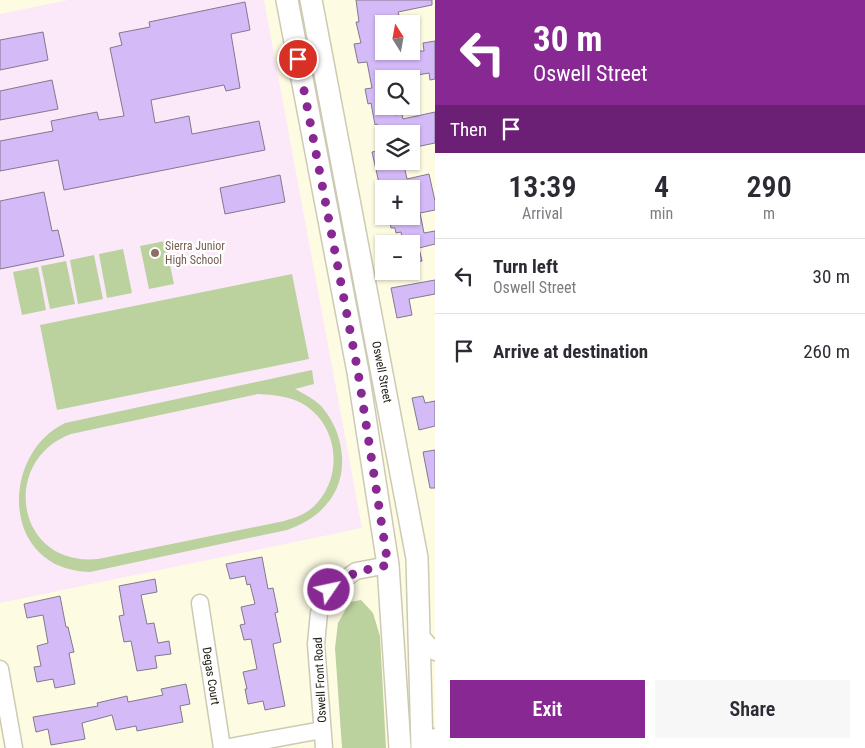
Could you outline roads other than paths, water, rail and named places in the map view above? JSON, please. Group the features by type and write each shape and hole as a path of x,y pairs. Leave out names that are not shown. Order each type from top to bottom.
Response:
{"main road":[{"name":"Oswell Street","path":"287,0 358,372 388,565 400,748"},
{"name":"Oswell Street","path":"311,0 417,558 422,748"}],"street":[{"name":"Oswell Front Road","path":"324,748 316,644 319,613 329,590 356,572 388,565"},
{"name":"Degas Court","path":"200,603 223,748"},
{"path":"419,634 435,652"},
{"path":"0,669 14,748"},
{"path":"223,748 322,730"},
{"path":"428,748 435,736"}],"place":[{"name":"Sierra Junior High School","path":"155,253"}]}
